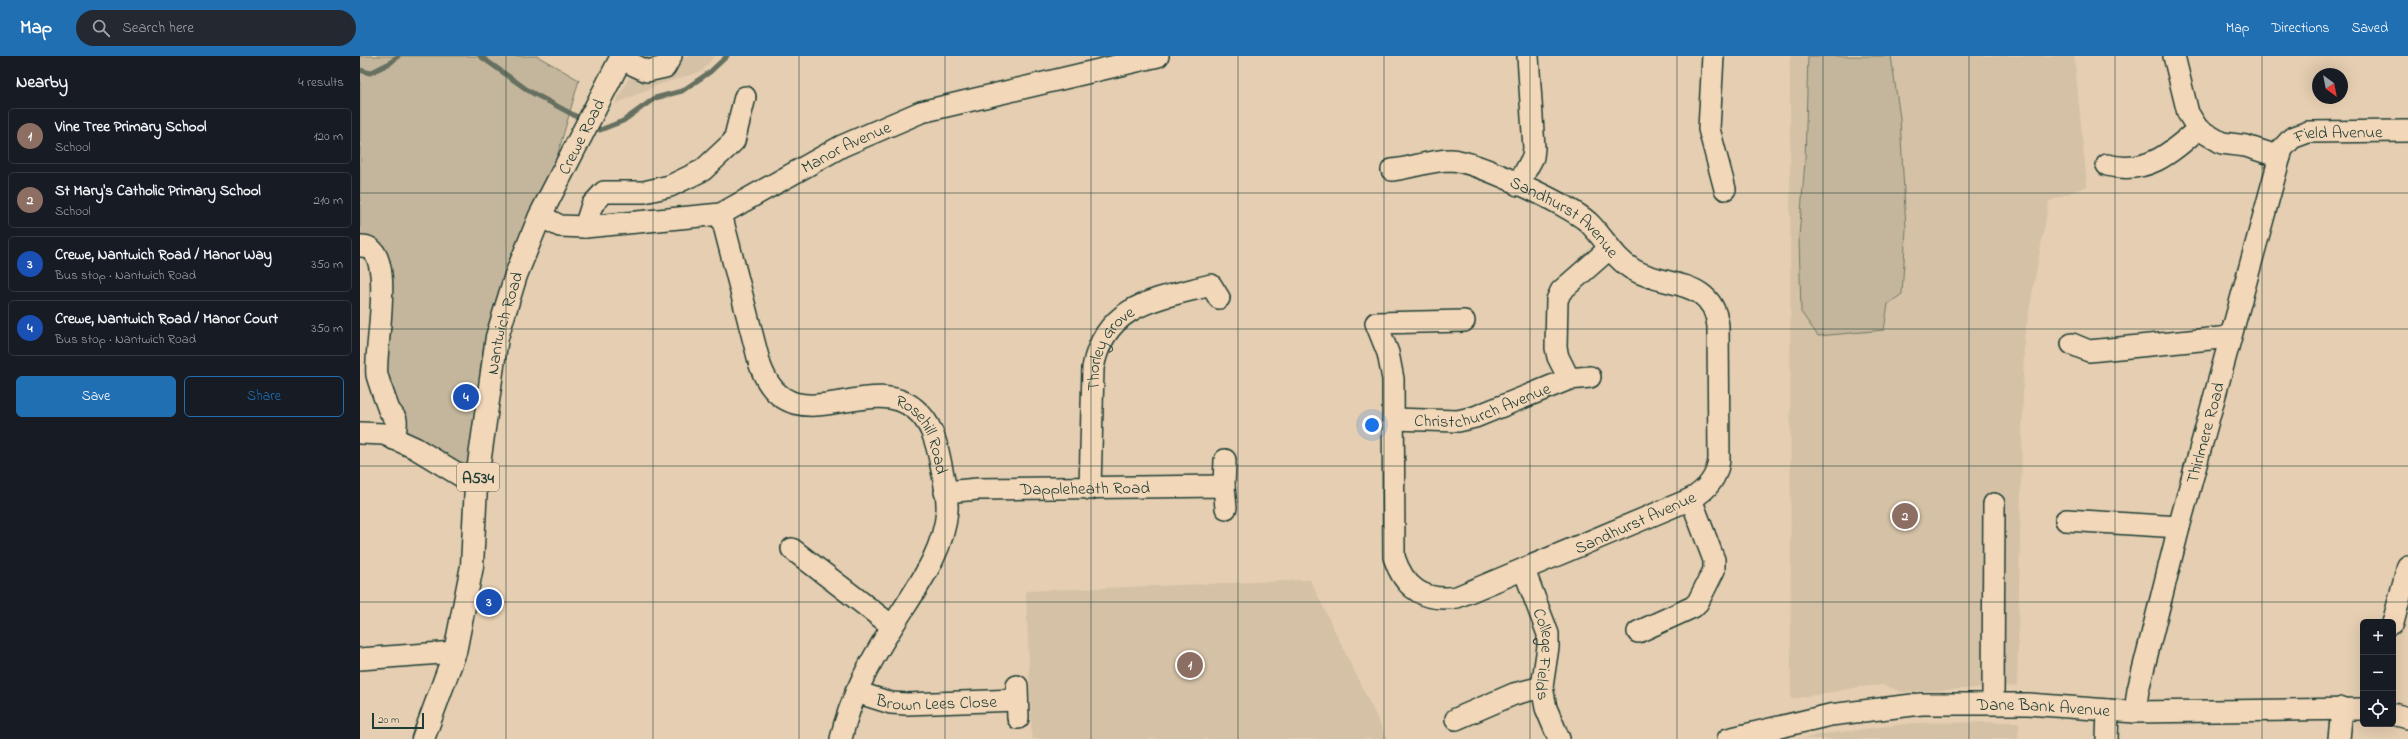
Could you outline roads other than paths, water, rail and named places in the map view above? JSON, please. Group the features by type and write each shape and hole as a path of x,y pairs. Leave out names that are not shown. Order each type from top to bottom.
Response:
{"main road":[{"name":"Crewe Road","path":"540,216 622,58"},
{"name":"Nantwich Road","path":"422,739 455,652 472,566 476,485 497,337 516,275 540,216"}],"street":[{"path":"622,58 647,71 665,67 671,56"},
{"name":"Manor Avenue","path":"540,216 560,226 585,226 721,214 842,146 921,112 1158,56"},
{"path":"1518,185 1533,156 1534,148 1528,56"},
{"path":"1713,56 1709,129 1725,189"},
{"path":"2174,56 2188,113 2198,129 2222,143 2246,146 2280,157"},
{"path":"585,226 592,205 604,192 644,192 670,186 702,170 734,141 745,97"},
{"path":"2107,165 2120,168 2141,167 2153,163 2180,145 2198,129"},
{"name":"Field Avenue","path":"2280,157 2282,149 2292,138 2308,132 2408,131"},
{"name":"Thirlmere Road","path":"2135,712 2138,690 2179,528 2280,157"},
{"name":"Sandhurst Avenue","path":"1392,170 1409,168 1442,160 1453,160 1470,164 1569,208 1580,215 1626,265 1640,274 1683,284 1699,292 1710,304 1717,318 1718,470 1708,487 1691,499 1457,597 1444,599 1430,597 1418,592 1402,576 1394,557 1392,367 1376,323 1464,321"},
{"name":"Rosehill Road","path":"721,214 760,366 773,390 789,401 807,406 883,397 903,401 924,418 934,436 947,510 934,556 917,588 892,626 856,692 841,739"},
{"path":"360,246 366,246 375,251 380,262 382,298 377,374 390,410 396,420 394,439"},
{"name":"Christchurch Avenue","path":"1569,379 1557,352 1557,300 1561,291 1610,248"},
{"name":"Thorley Grove","path":"1090,489 1094,368 1096,355 1104,336 1112,325 1135,307 1213,285"},
{"path":"2072,344 2088,351 2230,337"},
{"name":"Christchurch Avenue","path":"1393,419 1458,421 1475,417 1569,379 1590,377"},
{"path":"360,433 384,434 415,448 476,485"},
{"path":"1225,460 1224,486 1226,508"},
{"name":"Dappleheath Road","path":"945,492 978,489 1090,489 1224,486"},
{"path":"1638,632 1693,607 1698,602 1714,570 1714,560 1710,547 1691,499"},
{"path":"1992,703 1994,504"},
{"path":"2066,520 2179,528"},
{"path":"798,560 892,626"},
{"path":"2394,619 2408,566"},
{"name":"College Fields","path":"1524,570 1548,634 1548,646 1542,687 1546,708 1559,739"},
{"path":"360,659 455,652"},
{"path":"1456,720 1514,694 1542,687"},
{"name":"Brown Lees Close","path":"856,692 891,703 907,704 1017,701"},
{"name":"Dane Bank Avenue","path":"1728,739 1798,721 1838,714 1921,704 1992,703 2135,712 2360,709"},
{"path":"2340,739 2342,708"},
{"path":"2107,739 2108,710"},
{"path":"2396,715 2408,718"}],"waterway":[{"path":"360,70 370,73 390,63 398,56"},
{"path":"480,56 529,91 583,120"},
{"path":"591,125 600,130 623,121 655,98 682,91 710,72 727,56"}],"place":[{"name":"Crewe, Nantwich Road / Manor Court","path":"466,397"},
{"name":"St Mary's Catholic Primary School","path":"1905,516"},
{"name":"Crewe, Nantwich Road / Manor Way","path":"489,602"},
{"name":"Vine Tree Primary School","path":"1190,665"}]}
